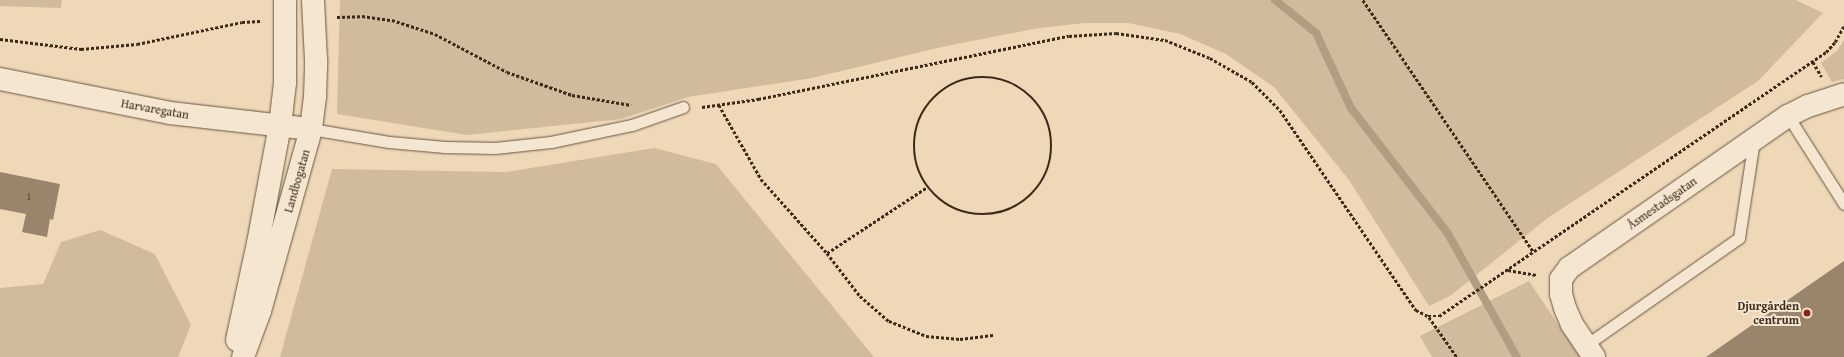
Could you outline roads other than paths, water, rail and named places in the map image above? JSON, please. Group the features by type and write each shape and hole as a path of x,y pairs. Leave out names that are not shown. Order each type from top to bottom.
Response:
{"street":[{"name":"Landbogatan","path":"233,357 258,243 280,126 285,83 285,0"},
{"name":"Landbogatan","path":"243,357 260,311 311,129 315,97 316,60 313,0"},
{"name":"Harvaregatan","path":"0,79 170,113 311,129"},
{"name":"Åsmestadsgatan","path":"1590,351 1572,324 1561,294 1561,279 1569,268 1788,116 1808,106 1844,94"}],"lane":[{"path":"311,129 389,142 445,147 495,148 551,142 624,127 683,107"},
{"path":"1788,116 1844,204"},
{"path":"1590,351 1739,238 1754,140"}],"waterway":[{"path":"1275,0 1316,33 1351,108 1447,232 1517,357"}],"place":[{"name":"Djurgården centrum","path":"1807,313"}]}
